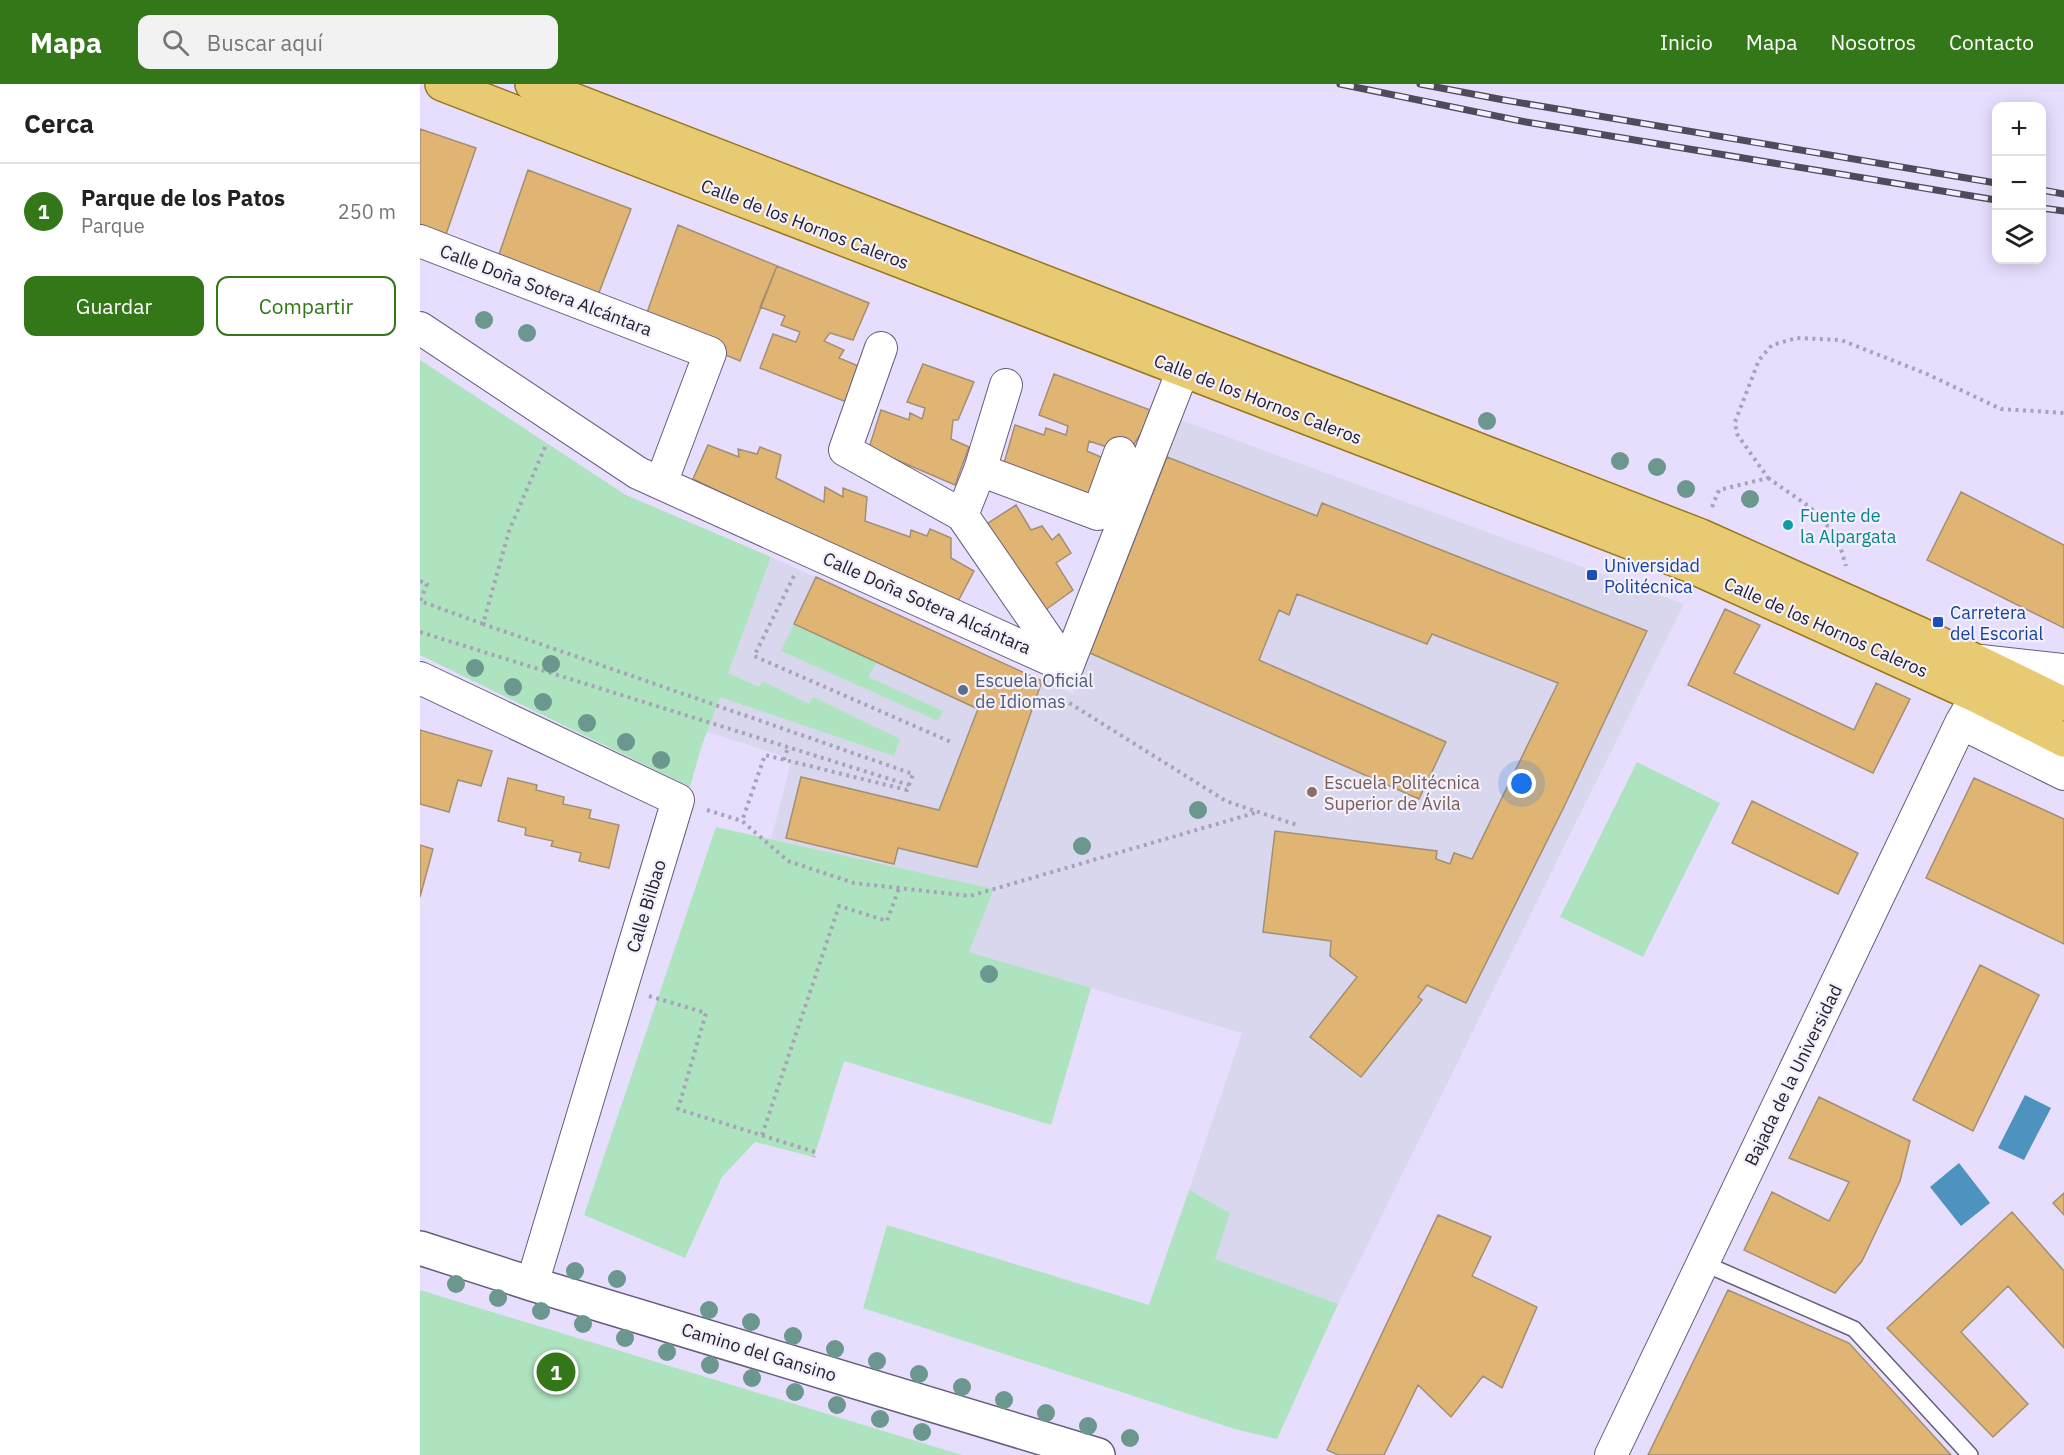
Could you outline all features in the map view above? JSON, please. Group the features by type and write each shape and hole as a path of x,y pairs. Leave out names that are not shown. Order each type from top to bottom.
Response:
{"main road":[{"name":"Calle de los Hornos Caleros","path":"442,84 1689,565 1969,710 2064,740"},
{"name":"Calle de los Hornos Caleros","path":"532,84 1701,536 1920,634 2064,704"}],"street":[{"name":"Calle Doña Sotera Alcántara","path":"420,241 710,353 661,483"},
{"name":"Calle Doña Sotera Alcántara","path":"420,328 638,473 1067,667"},
{"path":"881,348 845,450 962,515 1067,667"},
{"path":"1067,667 1184,370"},
{"path":"962,515 980,470 1006,385"},
{"path":"980,470 1098,514 1120,453"},
{"name":"Calle de los Hornos Caleros","path":"1974,660 2064,670"},
{"path":"420,678 678,801"},
{"name":"Calle de los Hornos Caleros","path":"1969,710 2064,774"},
{"name":"Bajada de la Universidad","path":"1611,1455 1969,710"},
{"name":"Calle Bilbao","path":"532,1284 678,801"},
{"name":"Camino del Gansino","path":"420,1248 1098,1455"}],"lane":[{"path":"1703,1263 1854,1329 1970,1455"}],"path":[{"path":"1846,573 1837,536 1810,507 1768,478 1737,434 1735,422 1759,360 1772,345 1797,338 1841,340 1926,374 2001,410 2064,413"},
{"path":"483,624 509,531 545,446"},
{"path":"1701,536 1719,490 1768,478"},
{"path":"795,574 754,656 951,742"},
{"path":"420,581 427,584 420,601 913,774 907,790 765,755 742,821"},
{"path":"420,632 909,785"},
{"path":"1067,667 1060,697 1226,801 1297,825"},
{"path":"784,760 788,747"},
{"path":"678,801 742,821 788,861 854,883 970,896 1258,812"},
{"path":"762,1135 839,906 888,921 899,888"},
{"path":"642,994 706,1013 678,1109 815,1152 814,1157"}],"shaded area":[{"name":"Escuela Politécnica Superior de Ávila","path":"1181,420 1684,604 1338,1304 1214,1259 1230,1213 1189,1190 1242,1033 969,952 994,889 771,839 792,759 702,730 771,557 1073,694"}],"green space":[{"path":"420,360 626,495 771,557 728,673 759,687 762,681 809,704 813,697 900,739 894,756 720,697 701,748 690,787 420,655"},
{"path":"794,624 877,662 868,677 943,711 938,721 781,651"},
{"path":"1637,762 1720,803 1643,957 1560,917"},
{"path":"716,827 994,889 969,952 1091,988 1051,1125 844,1061 814,1157 755,1142 722,1177 685,1258 584,1215"},
{"path":"1189,1190 1230,1213 1215,1259 1338,1304 1277,1439 1238,1430 863,1308 887,1225 1149,1305"},
{"path":"420,1290 962,1455 420,1455"}],"water":[{"path":"2025,1095 2051,1108 2024,1160 1998,1148"},
{"path":"1959,1163 1990,1203 1961,1226 1930,1187"}],"building":[{"path":"420,129 476,148 443,243 420,234"},
{"path":"528,170 631,209 595,303 495,266"},
{"path":"678,225 777,266 740,361 644,321"},
{"path":"777,266 869,303 853,340 830,333 824,341 844,350 839,358 863,368 849,403 760,368 773,334 796,342 800,332 781,325 785,316 760,307"},
{"path":"923,364 974,382 958,420 953,420 951,439 969,447 955,485 869,448 881,410 909,420 910,413 922,419 925,408 907,402"},
{"path":"1054,374 1150,410 1143,430 1133,446 1111,440 1107,447 1089,441 1087,451 1110,461 1094,499 1004,463 1015,425 1044,435 1046,428 1066,435 1068,426 1039,415"},
{"path":"708,445 739,457 738,449 757,454 760,447 781,455 776,478 824,502 825,487 843,497 843,488 867,497 865,521 910,537 911,530 927,536 930,529 951,538 951,558 974,571 956,605 693,479"},
{"name":"Escuela Politécnica Superior de Ávila","path":"1167,457 1317,516 1322,503 1647,631 1564,807 1466,1003 1427,985 1418,997 1422,1000 1361,1077 1310,1037 1357,977 1330,956 1331,941 1263,932 1275,831 1437,851 1436,859 1450,864 1454,853 1472,859 1558,683 1432,634 1427,644 1297,594 1289,615 1279,610 1259,660 1446,742 1419,799 1090,653"},
{"path":"1961,492 2064,545 2064,628 1927,560"},
{"path":"1016,505 1031,530 1042,526 1052,540 1059,534 1071,553 1056,563 1073,590 1044,611 985,525"},
{"path":"816,577 1042,681 977,867 898,848 894,864 786,838 801,777 939,810 978,709 794,624"},
{"path":"1725,609 1760,625 1734,673 1854,730 1876,683 1910,699 1873,773 1688,685"},
{"path":"420,730 492,751 481,786 458,780 449,812 420,804"},
{"path":"508,778 537,785 536,790 564,797 563,804 591,810 589,818 619,825 609,868 579,861 581,853 551,846 553,841 525,835 526,828 498,821"},
{"path":"1974,778 2064,819 2064,944 1926,878"},
{"path":"1752,801 1858,853 1838,894 1732,843"},
{"path":"420,845 433,849 420,897"},
{"path":"1980,965 2039,995 1973,1131 1913,1100"},
{"path":"1819,1097 1910,1141 1900,1181 1862,1261 1835,1293 1744,1250 1772,1192 1829,1221 1849,1182 1789,1158"},
{"path":"2064,1193 2064,1215 2053,1203"},
{"path":"2012,1212 2064,1271 2064,1348 2008,1286 1961,1332 2028,1404 1993,1437 1887,1328"},
{"path":"1438,1215 1491,1237 1472,1276 1537,1307 1502,1388 1483,1376 1451,1417 1418,1385 1384,1455 1338,1455 1327,1450"},
{"path":"1728,1290 1849,1343 1951,1455 1648,1455"}],"railway":[{"path":"1340,84 1526,122 1992,199"},
{"path":"1420,84 1992,182"},
{"path":"2046,191 2064,194"},
{"path":"2046,209 2064,211"}],"place":[{"name":"Fuente de la Alpargata","path":"1788,525"},
{"name":"Universidad Politécnica","path":"1592,575"},
{"name":"Carretera del Escorial","path":"1938,622"},
{"name":"Escuela Oficial de Idiomas","path":"963,690"},
{"name":"Escuela Politécnica Superior de Ávila","path":"1312,792"},
{"name":"Parque de los Patos","path":"556,1372"}]}
